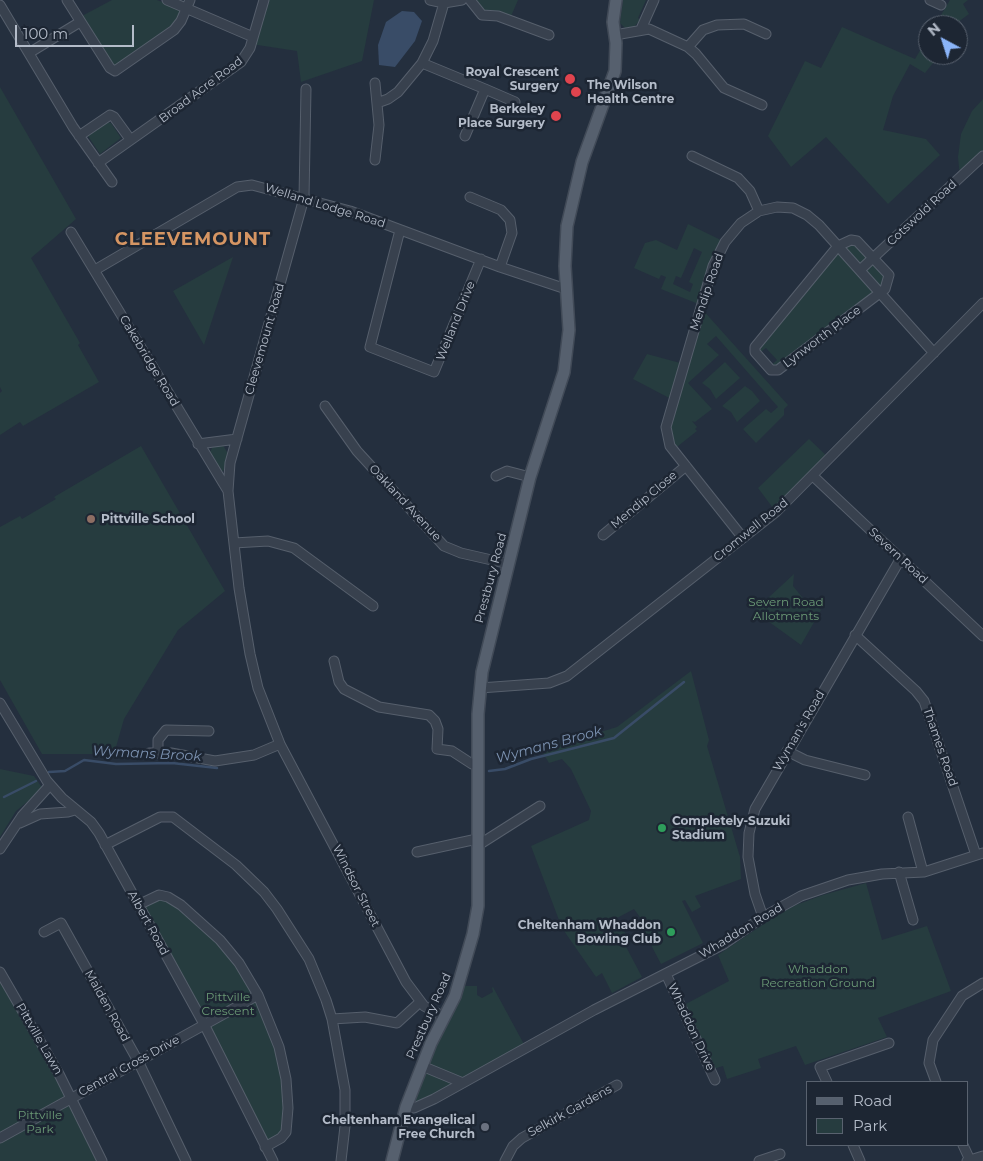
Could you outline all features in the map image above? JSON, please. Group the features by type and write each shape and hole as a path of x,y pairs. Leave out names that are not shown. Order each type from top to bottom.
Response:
{"main road":[{"name":"Prestbury Road","path":"392,1161 406,1107 422,1066 459,986 473,934 478,906 478,764 480,688 483,662 530,478 564,372 569,330 566,289 566,239 570,208 582,162 616,72 613,19 616,0"}],"street":[{"path":"67,0 110,68 115,71 174,30 188,4"},
{"path":"167,0 188,4 253,37"},
{"name":"Broad Acre Road","path":"98,163 241,62 250,48 264,0"},
{"path":"430,0 444,2 462,0"},
{"path":"470,0 482,14 498,16 549,35"},
{"path":"641,29 654,0"},
{"path":"930,0 940,6"},
{"path":"377,103 388,99 398,92 422,64 433,41 444,2"},
{"path":"0,5 79,136 112,182"},
{"path":"29,53 80,22"},
{"path":"688,47 703,30 717,25 744,24 766,34"},
{"path":"615,35 649,29 688,47 724,88 762,105"},
{"path":"422,64 515,102"},
{"path":"375,83 379,124 376,160"},
{"name":"Cleevemount Road","path":"239,588 228,491 230,463 304,198 306,89"},
{"path":"465,136 485,89"},
{"path":"79,136 110,115 114,117 130,139"},
{"path":"692,156 738,178 750,191 759,211"},
{"name":"Cotswold Road","path":"860,270 983,156"},
{"name":"Welland Lodge Road","path":"95,270 242,185 257,185 350,211 500,267 566,289"},
{"path":"470,198 501,210 510,220 512,233 500,267"},
{"name":"Mendip Road","path":"743,538 669,442 667,421 713,266 725,242 735,229 759,211 777,207 798,210 814,219 934,353"},
{"name":"Welland Drive","path":"400,230 370,347 434,372 481,260"},
{"name":"Cakebridge Road","path":"71,232 228,491"},
{"path":"838,246 844,241 857,241 889,275 885,289 880,293"},
{"name":"Lynworth Place","path":"838,246 755,347 755,352 769,367 773,370 778,370 880,293"},
{"name":"Cromwell Road","path":"480,688 549,683 563,679 776,512 983,303"},
{"name":"Oakland Avenue","path":"325,406 357,451 444,546 461,553 509,564"},
{"path":"198,444 237,439"},
{"name":"Mendip Close","path":"603,535 686,466"},
{"path":"496,476 507,471 530,478"},
{"name":"Severn Road","path":"812,476 983,636"},
{"path":"234,543 268,541 294,548 373,606"},
{"name":"Wyman's Road","path":"763,917 751,878 748,858 749,833 760,798 900,558"},
{"name":"Windsor Street","path":"239,588 250,654 258,688 280,744 398,968 420,1002 444,1017"},
{"name":"Thames Road","path":"855,635 916,691 927,706 979,854"},
{"path":"334,661 338,682 344,689 379,707 429,715 434,718 438,729 437,749 452,751 472,764 478,764"},
{"name":"Albert Road","path":"0,703 38,769 50,785 75,810 91,822 106,846 204,1024 272,1161"},
{"path":"209,730 166,730 158,740 154,753 186,755 215,761 254,755 280,744"},
{"path":"787,751 805,760 865,775"},
{"path":"0,849 16,825 50,785"},
{"path":"417,852 477,842 540,806"},
{"path":"16,825 40,814 75,810"},
{"path":"106,846 156,819 168,816 178,819 236,865 264,892 289,926 309,959 324,993 332,1019 344,1090 345,1126 341,1161"},
{"path":"908,817 923,872"},
{"name":"Whaddon Road","path":"406,1107 414,1108 463,1083 594,1010 724,944 763,917 801,896 831,885 865,876 899,872 923,872 979,854"},
{"path":"899,872 913,920"},
{"path":"138,904 159,895 168,897 181,905 220,940 239,963 258,995 279,1048 286,1079 288,1108 286,1132 281,1138 265,1147"},
{"name":"Malden Road","path":"44,932 60,923 138,1061 186,1161"},
{"name":"Pittville Lawn","path":"0,972 72,1098 102,1161"},
{"name":"Whaddon Drive","path":"666,974 715,1080"},
{"path":"936,1081 929,1063 932,1040 959,999 966,992 983,983"},
{"name":"Central Cross Drive","path":"0,1138 258,995"},
{"path":"332,1019 365,1017 397,1024 420,1002"},
{"path":"826,1081 820,1067 889,1043"},
{"path":"422,1066 463,1083"},
{"name":"Selkirk Gardens","path":"505,1161 514,1146 522,1138 617,1085"},
{"path":"853,1146 860,1161"},
{"path":"963,1146 968,1160 983,1156"},
{"path":"759,1161 780,1154"}],"green space":[{"path":"112,0 157,0 178,8 180,14 176,24 119,64 114,65 82,16"},
{"path":"266,0 374,0 362,61 301,82 297,51 251,44"},
{"path":"470,0 518,0 509,21 482,15"},
{"path":"623,0 646,0 638,18 640,20 633,28 625,28 620,23"},
{"path":"950,0 968,0 963,4 969,14 968,15 941,15"},
{"path":"842,27 915,59 918,54 918,65 931,65 925,73 910,64 893,96 883,130 926,139 940,155 888,204 826,137 791,167 768,136 805,61 821,68"},
{"path":"0,87 76,219 31,258 80,343 78,345 99,382 23,426 20,422 0,435 0,393 2,391 0,387"},
{"path":"983,99 983,156 960,178 958,157 961,134 972,111"},
{"path":"107,122 111,123 121,138 100,154 88,136"},
{"path":"688,224 725,242 701,305 661,289 666,277 661,275 659,279 634,268 645,243 656,240 677,250","holes":["694,248 702,252 689,282 693,284 690,292 673,284 676,276 681,278"]},
{"path":"857,241 888,281 778,370 769,367 777,360 766,348 758,354 755,347 838,246"},
{"path":"233,257 215,311 204,345 173,291"},
{"path":"701,308 788,405 784,409 784,415 756,443 743,429 766,409 771,413 778,407 716,336 707,344 719,355 688,383 712,409 695,422 692,421 697,427 695,429 697,431 673,450 669,442 673,400 633,379 647,354 684,364"},
{"path":"725,362 740,378 716,399 710,389 702,383"},
{"path":"745,386 760,401 737,422 731,412 722,406"},
{"path":"809,439 830,459 776,512 758,488"},
{"path":"223,445 228,454 224,470 221,472 210,452 213,446"},
{"name":"Pittville School","path":"141,446 225,591 178,630 124,719 114,754 42,754 0,680 0,527 20,516 22,519 56,499 54,497"},
{"name":"Severn Road Allotments","path":"794,574 793,586 811,608 816,604 821,610 801,645 754,611"},
{"path":"691,671 709,740 707,746 740,857 741,879 695,896 701,907 692,912 685,900 682,901 703,943 661,964 639,922 642,920 634,909 617,918 629,940 624,943 642,977 612,993 602,973 596,977 562,928 531,846 589,820 591,811 571,769 562,759 549,763 541,750 617,727"},
{"path":"0,769 34,776 43,789 16,811 0,837"},
{"name":"Whaddon Recreation Ground","path":"866,883 882,940 927,926 951,991 878,1018 887,1037 805,1065 796,1046 758,1059 761,1068 727,1079 723,1066 713,1069 684,1005 729,981 718,955 774,917 796,905"},
{"name":"Pittville Crescent","path":"168,897 239,963 279,1047 288,1128 265,1147 138,905"},
{"name":"Pittville Park","path":"0,973 102,1161 0,1161"},
{"path":"459,986 477,986 477,995 482,998 493,992 492,988 489,990 493,987 526,1048 463,1083 406,1107"}],"water":[{"path":"402,11 414,12 422,21 415,41 395,67 379,65 378,45 386,22"}],"waterway":[{"name":"Wymans Brook","path":"489,771 505,769 531,759 614,738 684,682"},
{"name":"Wymans Brook","path":"49,772 65,771 84,760 116,764 172,763 217,768"},
{"name":"Wymans Brook","path":"4,797 36,781"}],"place":[{"name":"Royal Crescent Surgery","path":"570,79"},
{"name":"The Wilson Health Centre","path":"576,92"},
{"name":"Berkeley Place Surgery","path":"556,116"},
{"name":"Pittville School","path":"91,519"},
{"name":"Completely-Suzuki Stadium","path":"662,828"},
{"name":"Cheltenham Whaddon Bowling Club","path":"671,932"},
{"name":"Cheltenham Evangelical Free Church","path":"485,1127"}],"district":[{"name":"CLEEVEMOUNT","path":"193,240"}]}
